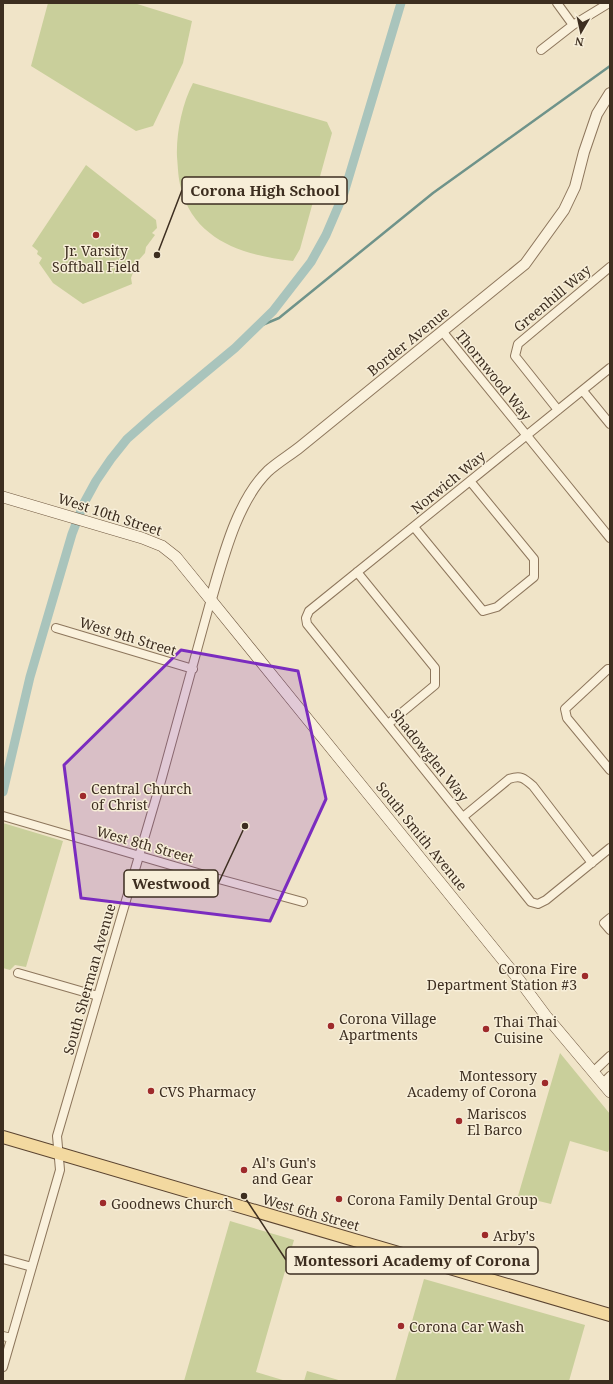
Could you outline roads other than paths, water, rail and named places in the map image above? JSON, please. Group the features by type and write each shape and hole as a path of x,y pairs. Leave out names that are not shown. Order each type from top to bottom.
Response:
{"main road":[{"name":"West 10th Street","path":"3,497 142,538 162,546 176,557 211,599"},
{"name":"South Smith Avenue","path":"211,599 520,981 546,1016 593,1072 606,1080 610,1092"},
{"name":"West 6th Street","path":"3,1137 610,1315"}],"street":[{"path":"557,3 573,25"},
{"path":"541,50 573,25 609,3"},
{"name":"Border Avenue","path":"211,599 237,520 249,494 268,471 300,447 525,264 564,210 575,187 584,152 597,114 610,92"},
{"name":"Greenhill Way","path":"558,410 515,356 518,344 610,267"},
{"name":"Thornwood Way","path":"442,331 610,538"},
{"name":"Norwich Way","path":"306,618 309,611 610,368"},
{"path":"583,391 610,424"},
{"path":"414,527 483,611 497,607 534,577 534,559 470,481"},
{"path":"358,572 435,668 435,685 388,724"},
{"name":"South Sherman Avenue","path":"3,1367 7,1337 32,1267 60,1170 57,1136 193,668 211,599"},
{"name":"Shadowglen Way","path":"306,618 307,624 531,902 538,904 546,900 592,863"},
{"name":"West 9th Street","path":"56,628 193,668"},
{"path":"610,669 608,669 565,709 567,718 610,770"},
{"path":"463,817 509,779 516,777 524,778 533,786 592,863 610,848"},
{"name":"West 8th Street","path":"4,816 303,902"},
{"path":"607,920 610,930"},
{"path":"18,973 98,996"},
{"path":"593,1072 610,1056"},
{"path":"3,1259 32,1267"}],"waterway":[{"path":"3,792 30,677 72,534 84,503 96,481 127,439 235,348 273,311 311,262 326,235 344,193 401,3"},
{"path":"255,328 279,318 433,193 610,66"}],"place":[{"name":"Jr. Varsity Softball Field","path":"96,235"},
{"name":"Corona High School","path":"157,255"},
{"name":"Central Church of Christ","path":"83,796"},
{"name":"Westwood","path":"245,826"},
{"name":"Corona Fire Department Station #3","path":"585,976"},
{"name":"Corona Village Apartments","path":"331,1026"},
{"name":"Thai Thai Cuisine","path":"486,1029"},
{"name":"Montessory Academy of Corona","path":"545,1083"},
{"name":"CVS Pharmacy","path":"151,1091"},
{"name":"Mariscos El Barco","path":"459,1121"},
{"name":"Al's Gun's and Gear","path":"244,1170"},
{"name":"Montessori Academy of Corona","path":"244,1196"},
{"name":"Corona Family Dental Group","path":"339,1199"},
{"name":"Goodnews Church","path":"103,1203"},
{"name":"Arby's","path":"485,1235"},
{"name":"Corona Car Wash","path":"401,1326"}]}
